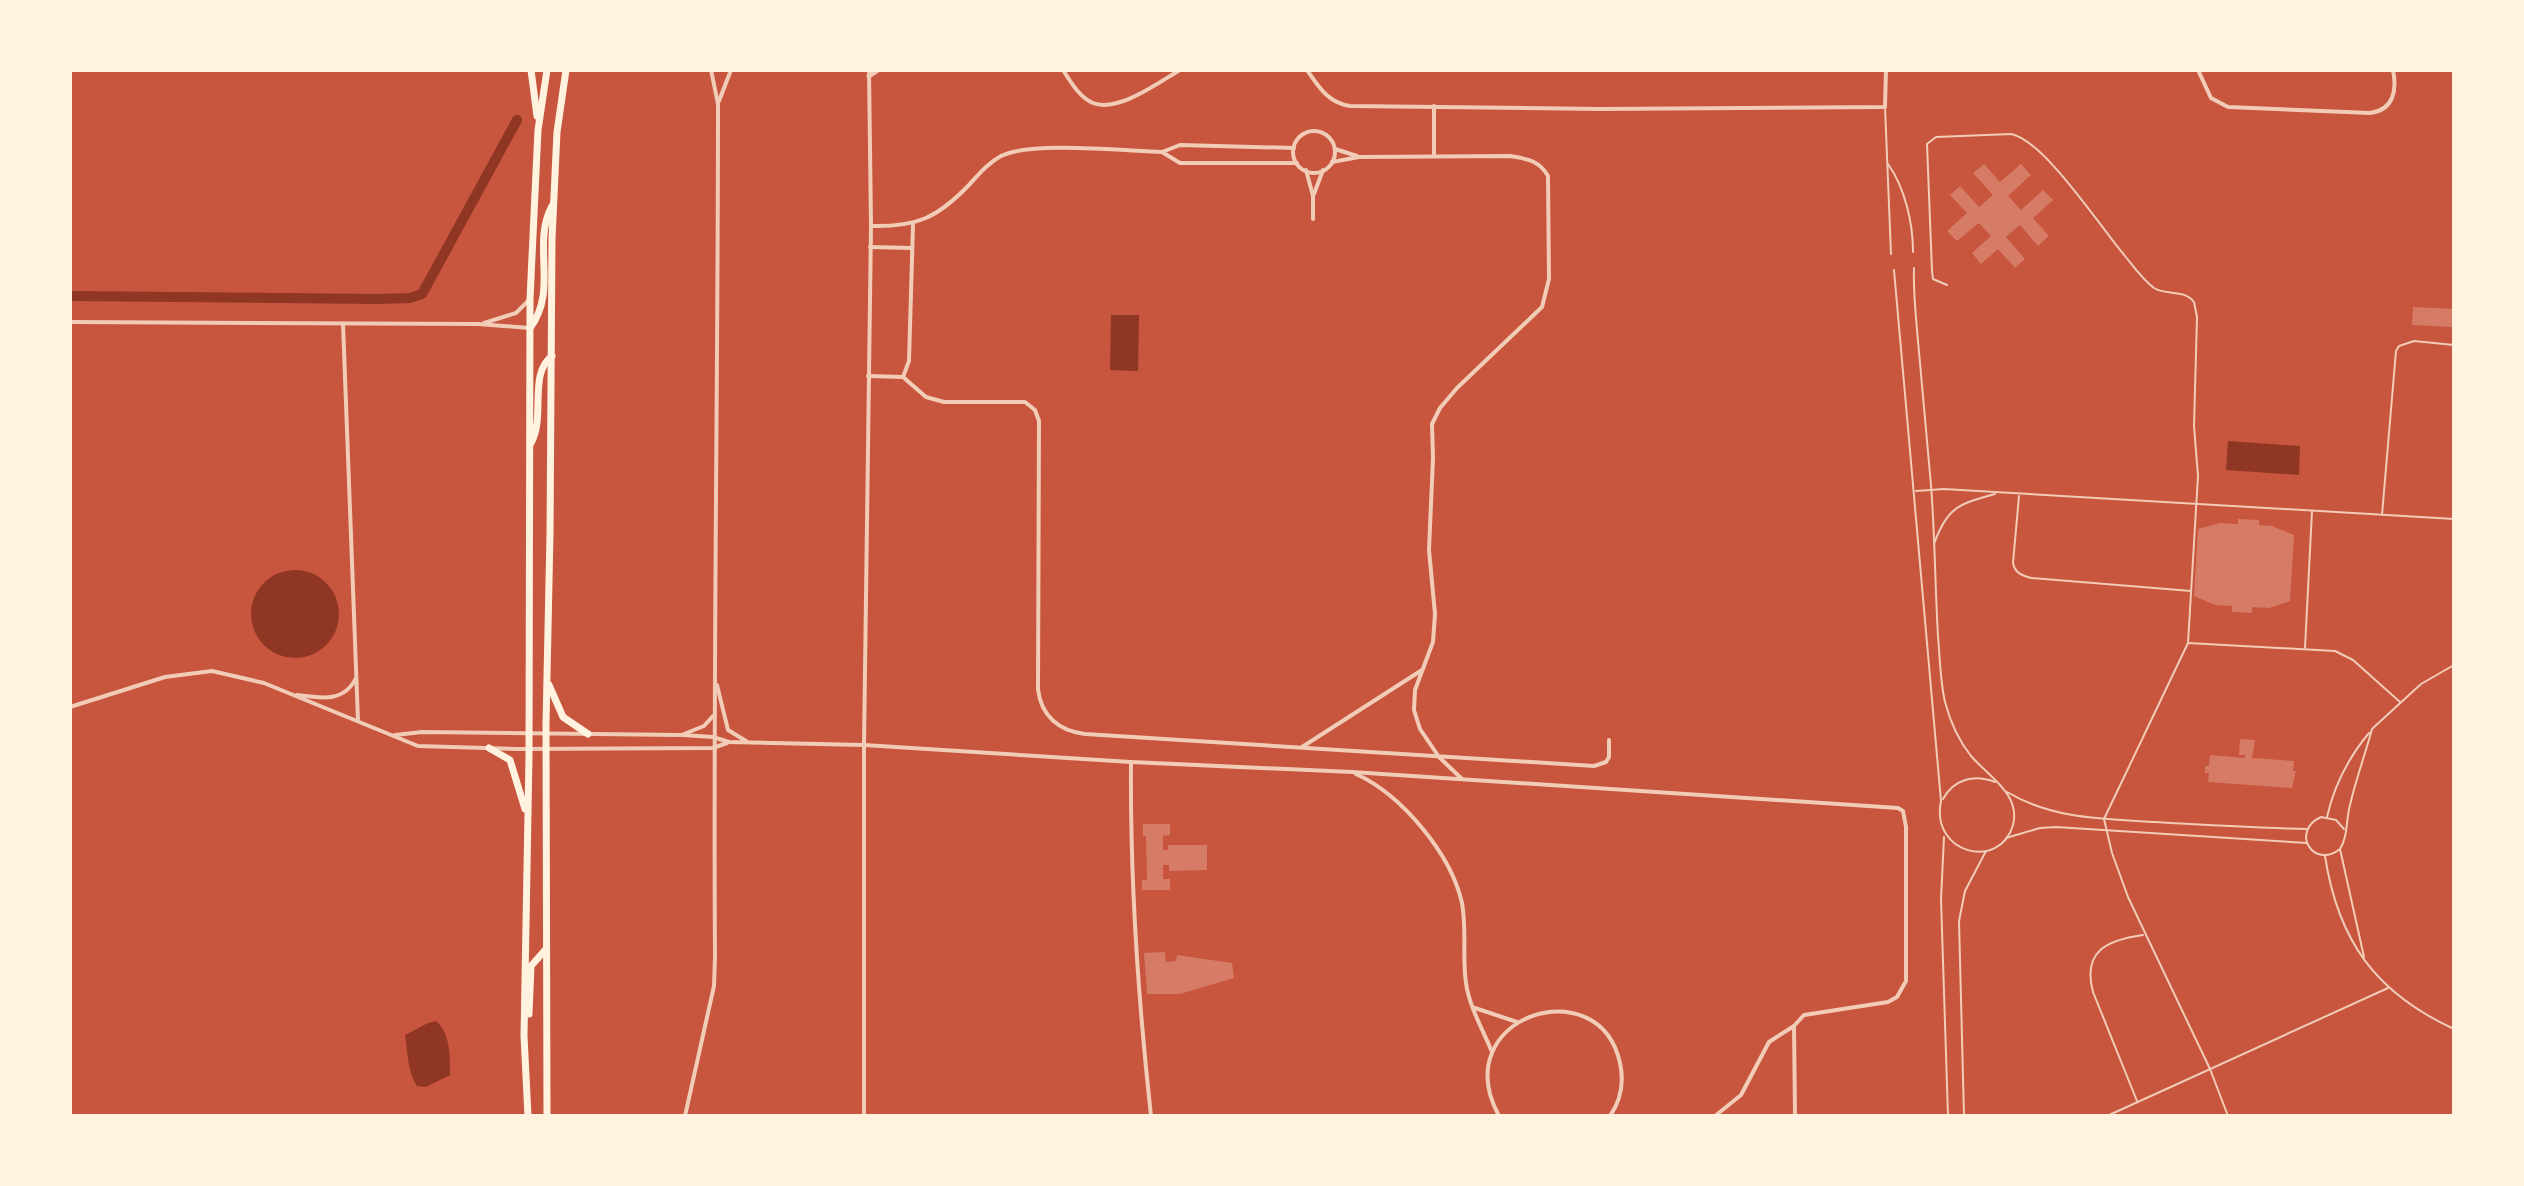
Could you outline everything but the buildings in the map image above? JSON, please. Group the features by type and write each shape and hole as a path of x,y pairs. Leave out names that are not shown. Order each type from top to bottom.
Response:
{"highway":[{"path":"531,70 538,130"},
{"path":"528,1116 524,1036 529,749 530,299 538,130 547,70"},
{"path":"547,1116 546,733 553,204 557,132 566,70"},
{"path":"530,328 542,310 544,225 553,204"},
{"path":"529,445 539,422 540,372 552,356"},
{"path":"547,679 563,717 588,734"},
{"path":"489,748 510,760 528,819"},
{"path":"524,1036 530,1013 531,966 546,949"}],"street":[{"path":"685,1116 714,986 718,104 711,70"},
{"path":"718,104 731,70"},
{"path":"864,1116 864,745 871,226 869,73 878,70"},
{"path":"1063,70 1083,96 1094,104 1134,97 1180,70"},
{"path":"1307,70 1322,92 1339,104 1600,109 1885,107 1886,70"},
{"path":"2198,70 2211,98 2228,107 2370,113 2387,107 2393,98 2396,88 2393,70"},
{"path":"1434,106 1434,156"},
{"path":"1297,163 1294,148 1298,139 1312,131 1325,134 1334,149 1332,162"},
{"path":"871,226 913,225 952,201 988,164 1018,151 1162,152 1180,145 1294,148"},
{"path":"1334,149 1359,157"},
{"path":"1162,152 1180,163 1297,163 1306,170 1313,196 1313,219"},
{"path":"1313,196 1323,170 1332,162 1359,157 1510,156 1533,160 1548,176 1549,279 1546,298 1533,318 1457,388 1440,408 1432,424 1429,550 1435,614 1433,642 1415,690 1414,710 1420,729 1439,757 1464,780"},
{"path":"1306,170 1323,170"},
{"path":"903,377 909,361 913,225"},
{"path":"870,247 913,248"},
{"path":"478,324 516,313 530,299"},
{"path":"70,322 478,324 530,328"},
{"path":"343,324 358,721"},
{"path":"868,376 903,377 926,397 944,402 1025,402 1035,410 1039,421 1038,689 1044,710 1054,722 1072,732 1594,766 1606,762 1609,757 1609,740"},
{"path":"1300,748 1423,670"},
{"path":"70,707 165,677 212,671 243,677 291,694 418,746 713,748 729,742"},
{"path":"714,675 728,730 748,743"},
{"path":"291,694 321,698 338,696 349,689 356,676"},
{"path":"682,735 704,726 713,716"},
{"path":"395,735 422,732 682,735 713,737 729,742 864,745 1352,772 1898,808 1903,811 1906,827 1906,981 1903,990 1888,1002 1804,1015 1794,1026 1769,1042 1741,1095 1715,1116"},
{"path":"1131,762 1133,911 1151,1116"},
{"path":"1352,772 1375,782 1396,799 1448,867 1462,904 1466,982 1492,1052"},
{"path":"1475,1008 1517,1022"},
{"path":"1499,1116 1491,1103 1487,1086 1487,1069 1498,1040 1517,1022 1542,1012 1556,1011 1583,1017 1605,1033 1619,1058 1622,1071 1619,1099 1612,1115"},
{"path":"1794,1026 1795,1116"}],"lane":[{"path":"1885,107 1891,254"},
{"path":"1947,285 1933,279 1927,144 1936,137 2020,136 2040,153 2078,196 2148,282 2155,288 2184,294 2194,302 2197,317 2194,426 2197,504 2188,643 2104,819 2123,885 2210,1069 2228,1116"},
{"path":"1887,163 1902,193 1911,226 1913,252"},
{"path":"1914,268 1946,704 1952,723 1970,754 2006,791 2041,809 2104,819 2308,829"},
{"path":"1894,270 1941,801 1940,824 1944,834 1941,899 1948,1116"},
{"path":"2382,515 2396,351 2399,346 2414,341 2454,345"},
{"path":"1914,491 1931,489 2454,519"},
{"path":"1933,548 1949,512 1996,493"},
{"path":"2019,495 2013,563 2021,575 2192,591"},
{"path":"2305,649 2312,511"},
{"path":"2188,643 2319,649 2344,654 2400,702"},
{"path":"2327,817 2346,766 2372,729 2421,684 2454,665"},
{"path":"2344,830 2336,820 2327,817 2315,820 2308,829 2307,843 2314,852 2325,856 2340,849 2345,840 2344,830 2372,729"},
{"path":"1941,801 1947,792 1965,779 1975,777 1996,783"},
{"path":"2006,791 2014,814 2006,838"},
{"path":"1964,1116 1959,921 1965,891 1986,851 2006,838 2048,828 2307,843"},
{"path":"1944,834 1963,850 1986,851"},
{"path":"2340,849 2364,957"},
{"path":"2325,856 2340,916 2373,972 2409,1006 2454,1029"},
{"path":"2137,1103 2089,977 2091,966 2104,946 2115,939 2144,934"},
{"path":"2107,1116 2388,988"}],"shaded area":[{"path":"1111,315 1139,315 1138,371 1110,370"},
{"path":"2228,441 2300,446 2299,475 2226,470"},
{"path":"295,570 312,573 326,583 336,597 339,614 336,631 326,645 312,655 295,658 278,655 264,645 254,631 251,614 254,597 264,583 278,573"},
{"path":"436,1021 447,1039 450,1075 426,1087 417,1086 410,1068 405,1035"}],"waterway":[{"path":"70,296 378,299 410,298 422,294 517,120"}]}
